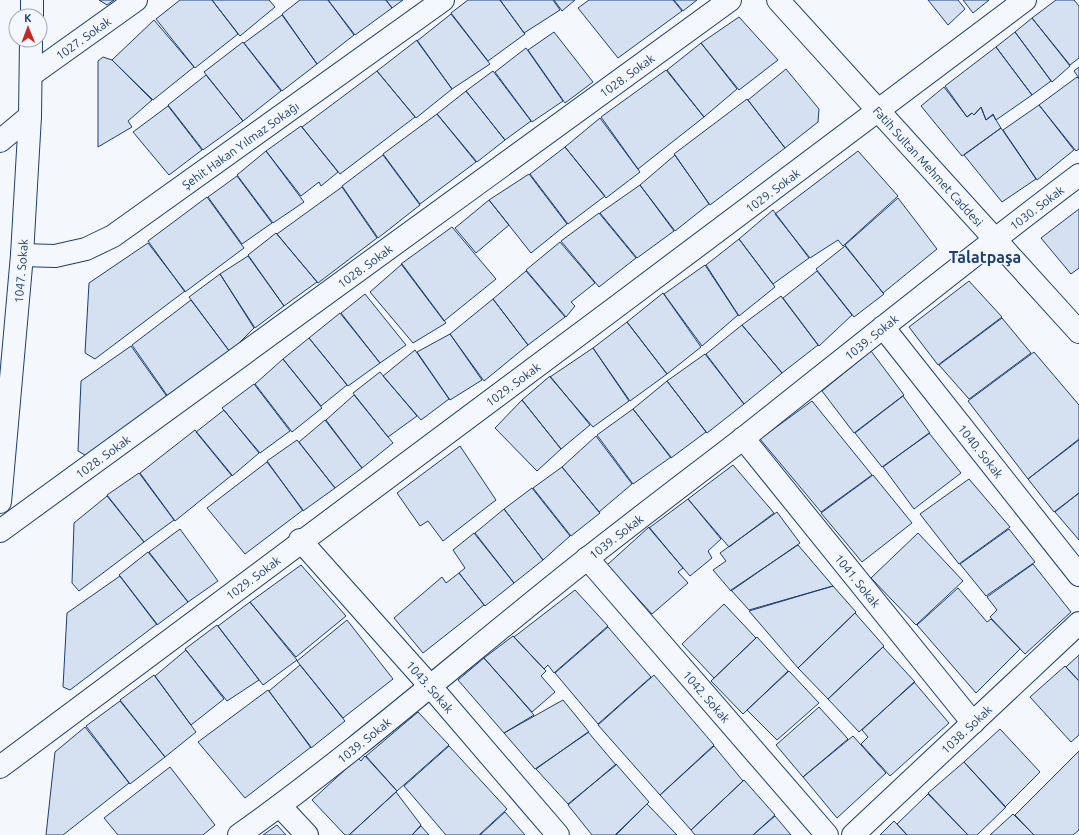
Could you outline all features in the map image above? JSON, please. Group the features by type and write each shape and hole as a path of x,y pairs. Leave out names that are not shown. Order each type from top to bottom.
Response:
{"street":[{"name":"1027. Sokak","path":"31,75 136,0"},
{"name":"Şehit Hakan Yılmaz Sokağı","path":"22,255 55,256 86,249 113,236 443,0"},
{"name":"1028. Sokak","path":"0,531 730,0"},
{"name":"Fatih Sultan Mehmet Caddesi","path":"778,0 1079,332"},
{"name":"1029. Sokak","path":"0,767 300,540 878,112 1025,0"},
{"name":"1047. Sokak","path":"0,502 22,255 30,116 31,48"},
{"path":"0,141 30,116"},
{"name":"1030. Sokak","path":"994,239 1079,175"},
{"name":"1039. Sokak","path":"239,835 280,806 431,686 587,558 743,438 994,239"},
{"name":"1040. Sokak","path":"883,327 1079,575"},
{"name":"1041. Sokak","path":"743,438 973,723"},
{"name":"1043. Sokak","path":"300,540 431,686 558,835"},
{"name":"1042. Sokak","path":"587,558 827,835"},
{"name":"1038. Sokak","path":"853,835 1079,623"},
{"path":"280,806 307,835"}],"building":[{"path":"99,0 114,0 107,5"},
{"path":"180,0 212,0 238,34 195,68 156,19"},
{"path":"212,0 269,0 275,7 240,36"},
{"path":"300,0 328,0 354,35 317,64 282,14"},
{"path":"328,0 386,0 392,8 355,35"},
{"path":"386,0 403,0 392,8"},
{"path":"468,0 500,0 525,34 488,61 451,13"},
{"path":"500,0 553,0 560,10 524,33"},
{"path":"554,0 575,0 562,11"},
{"path":"589,0 673,0 682,11 618,58 578,8"},
{"path":"674,0 697,0 683,11"},
{"path":"928,0 958,0 965,9 948,25"},
{"path":"963,0 989,0 973,13"},
{"path":"1056,0 1074,0 1079,6 1079,58 1070,65 1032,18"},
{"path":"451,14 490,64 452,89 417,41"},
{"path":"282,15 317,64 282,91 244,43"},
{"path":"739,17 778,60 739,90 701,43"},
{"path":"1032,18 1070,66 1052,82 1015,32"},
{"path":"154,20 194,67 153,100 112,60"},
{"path":"554,32 593,82 565,103 528,50"},
{"path":"1015,32 1051,81 1032,95 996,47"},
{"path":"417,40 452,89 416,118 377,71"},
{"path":"243,42 281,91 243,121 204,72"},
{"path":"701,43 737,89 704,117 667,70"},
{"path":"996,47 1032,95 996,120 993,114 986,120 981,107 974,115 972,113 967,117 945,86"},
{"path":"526,48 563,101 532,122 495,72"},
{"path":"103,57 112,60 152,100 128,121 132,127 98,147 98,61"},
{"path":"1079,67 1079,78 1074,71"},
{"path":"786,69 819,109 818,122 785,148 748,100"},
{"path":"666,70 704,117 638,169 601,117"},
{"path":"377,71 415,117 340,174 302,127"},
{"path":"493,71 531,121 505,140 466,91"},
{"path":"206,75 243,121 203,150 168,105"},
{"path":"1077,77 1079,79 1079,149 1076,151 1039,105"},
{"path":"944,87 967,117 972,113 974,115 981,107 986,120 993,115 1001,128 962,156 921,106"},
{"path":"466,91 505,140 477,162 437,114"},
{"path":"747,99 785,148 710,205 674,154"},
{"path":"1039,105 1074,150 1037,180 1003,130"},
{"path":"168,106 202,150 169,175 133,132"},
{"path":"437,114 476,162 420,204 383,154"},
{"path":"600,118 640,172 606,198 565,147"},
{"path":"301,126 338,172 321,186 319,182 301,196 266,151"},
{"path":"1001,128 1036,179 1002,202 964,155"},
{"path":"565,147 605,196 568,224 530,174"},
{"path":"266,151 304,202 273,223 237,175"},
{"path":"858,151 898,196 843,246 838,240 810,258 775,214"},
{"path":"383,155 420,205 378,238 342,186"},
{"path":"675,155 709,204 675,231 640,185"},
{"path":"529,174 567,224 531,253 489,200"},
{"path":"237,176 272,223 242,244 208,197"},
{"path":"640,185 674,231 637,258 600,213"},
{"path":"342,187 377,238 318,283 277,234"},
{"path":"207,197 244,248 185,292 148,241"},
{"path":"898,198 937,249 883,293 845,245"},
{"path":"489,200 509,225 476,253 455,228"},
{"path":"1079,209 1079,268 1071,274 1041,238"},
{"path":"773,210 809,258 773,284 739,239"},
{"path":"599,213 636,258 599,287 561,241"},
{"path":"452,227 496,279 444,321 401,264"},
{"path":"276,233 317,282 284,306 248,255"},
{"path":"739,239 775,287 739,316 706,265"},
{"path":"560,242 595,283 571,302 575,306 566,317 526,270"},
{"path":"148,243 185,291 95,359 85,353 89,283"},
{"path":"845,246 884,294 854,317 816,269"},
{"path":"248,256 284,306 255,328 220,274"},
{"path":"402,264 446,323 413,343 370,292"},
{"path":"705,265 738,315 702,346 664,294"},
{"path":"526,271 565,317 528,345 493,299"},
{"path":"817,271 852,315 819,346 783,298"},
{"path":"220,274 254,328 230,352 189,297"},
{"path":"969,281 1002,317 938,365 909,327"},
{"path":"663,293 701,347 667,374 627,322"},
{"path":"365,294 406,345 380,363 341,313"},
{"path":"781,296 818,345 782,373 742,325"},
{"path":"493,299 528,345 484,381 450,334"},
{"path":"191,300 230,352 169,398 132,345"},
{"path":"340,313 380,363 348,386 309,338"},
{"path":"1002,318 1031,353 969,399 939,365"},
{"path":"627,322 667,374 630,401 593,348"},
{"path":"742,325 782,373 744,404 706,354"},
{"path":"450,334 482,380 450,400 417,352"},
{"path":"309,338 347,385 321,406 283,359"},
{"path":"131,346 168,398 92,459 78,451 81,381"},
{"path":"593,348 629,401 593,427 550,377"},
{"path":"415,350 449,399 421,420 383,376"},
{"path":"871,351 904,395 854,433 822,391"},
{"path":"1034,352 1079,405 1079,439 1028,479 968,401"},
{"path":"705,354 744,404 707,433 667,381"},
{"path":"283,359 322,408 292,432 255,384"},
{"path":"380,372 417,416 388,437 353,393"},
{"path":"550,376 590,425 561,449 522,400"},
{"path":"667,381 706,432 671,458 633,409"},
{"path":"254,384 290,431 260,453 222,408"},
{"path":"354,395 393,443 362,468 326,420"},
{"path":"903,396 930,433 882,467 855,433"},
{"path":"522,400 561,449 537,471 495,428"},
{"path":"812,401 872,475 821,512 760,439"},
{"path":"633,409 671,457 633,484 597,435"},
{"path":"224,410 259,453 232,476 196,432"},
{"path":"325,420 362,468 335,488 299,442"},
{"path":"195,430 232,475 175,521 140,473"},
{"path":"929,433 961,473 914,509 883,467"},
{"path":"596,436 632,484 599,512 562,467"},
{"path":"297,440 335,488 303,511 267,461"},
{"path":"1079,440 1079,493 1054,512 1028,479"},
{"path":"460,446 496,500 443,541 428,521 420,526 397,493"},
{"path":"267,462 303,510 245,554 207,508"},
{"path":"733,465 774,513 729,547 688,499"},
{"path":"562,467 600,513 571,536 533,488"},
{"path":"139,473 174,520 144,542 107,495"},
{"path":"873,475 912,523 862,562 821,513"},
{"path":"969,479 1010,527 959,564 920,514"},
{"path":"532,488 570,536 543,560 504,509"},
{"path":"1079,493 1079,540 1055,512"},
{"path":"107,496 144,542 79,591 72,583 74,523"},
{"path":"688,499 721,539 708,551 712,558 690,576 649,528"},
{"path":"504,509 543,560 514,583 475,533"},
{"path":"777,512 800,543 731,591 713,570 726,561 720,553"},
{"path":"649,527 683,568 678,572 688,583 652,614 607,565"},
{"path":"180,529 218,581 188,602 149,552"},
{"path":"1009,529 1035,562 986,596 960,564"},
{"path":"474,533 514,583 485,606 459,573 465,568 453,550"},
{"path":"918,533 963,581 916,625 871,578"},
{"path":"798,545 833,586 749,610 731,590"},
{"path":"148,552 188,602 157,625 119,575"},
{"path":"1033,564 1071,612 1025,654 990,617 997,610 987,597"},
{"path":"301,565 346,616 296,657 250,602"},
{"path":"459,573 484,605 423,653 394,618 442,577 446,583"},
{"path":"120,576 157,624 70,690 63,687 67,613"},
{"path":"833,586 856,612 798,668 749,611"},
{"path":"958,588 987,622 991,619 1020,649 976,693 917,625"},
{"path":"575,590 608,626 554,673 548,665 544,669 514,637"},
{"path":"250,602 297,660 263,685 218,626"},
{"path":"724,604 756,638 714,678 682,644"},
{"path":"855,613 884,646 828,699 798,668"},
{"path":"347,620 393,679 343,718 297,661"},
{"path":"217,625 259,680 227,701 185,649"},
{"path":"608,627 651,677 598,724 555,673"},
{"path":"513,636 546,671 541,676 555,692 532,712 484,658"},
{"path":"757,637 788,671 743,714 711,681"},
{"path":"883,647 915,682 859,732 828,699"},
{"path":"186,650 224,699 191,725 155,676"},
{"path":"1079,655 1079,681 1066,667"},
{"path":"484,658 534,715 504,733 458,680"},
{"path":"300,665 345,721 311,748 269,691"},
{"path":"1065,666 1079,681 1079,735 1071,742 1030,697"},
{"path":"789,671 819,703 777,740 747,710"},
{"path":"154,675 196,732 165,757 120,700"},
{"path":"654,675 714,745 660,795 598,725"},
{"path":"914,682 949,723 890,776 861,744 868,737 862,730"},
{"path":"268,690 311,747 245,798 198,742"},
{"path":"563,700 589,732 535,769 504,733"},
{"path":"120,701 165,757 130,784 86,726"},
{"path":"819,707 848,739 803,777 776,745"},
{"path":"418,712 449,745 397,791 366,756"},
{"path":"85,727 129,783 63,835 46,835 55,752"},
{"path":"1000,729 1040,772 1005,807 964,762"},
{"path":"588,732 616,765 568,804 536,769"},
{"path":"853,736 886,773 837,818 803,777"},
{"path":"449,746 507,809 479,835 446,835 404,786"},
{"path":"714,746 743,781 691,830 660,795"},
{"path":"1079,751 1079,830 1073,835 1034,835 1015,815"},
{"path":"365,756 397,791 349,835 345,835 312,800 358,758 361,761"},
{"path":"964,762 1006,807 977,835 968,835 928,793"},
{"path":"616,764 649,802 615,835 592,835 568,805"},
{"path":"170,767 215,825 203,835 118,835 104,818"},
{"path":"744,780 775,815 753,835 695,835 691,830"},
{"path":"396,792 421,825 412,835 349,835"},
{"path":"928,794 968,835 907,835 897,824"},
{"path":"647,804 677,835 616,835"},
{"path":"505,812 525,835 480,835"},
{"path":"1013,814 1034,835 990,835"},
{"path":"775,816 791,835 753,835"},
{"path":"894,821 907,835 880,835"},
{"path":"277,825 286,835 263,835"},
{"path":"421,826 429,835 412,835"}],"district":[{"name":"Talatpaşa","path":"985,257"}]}
